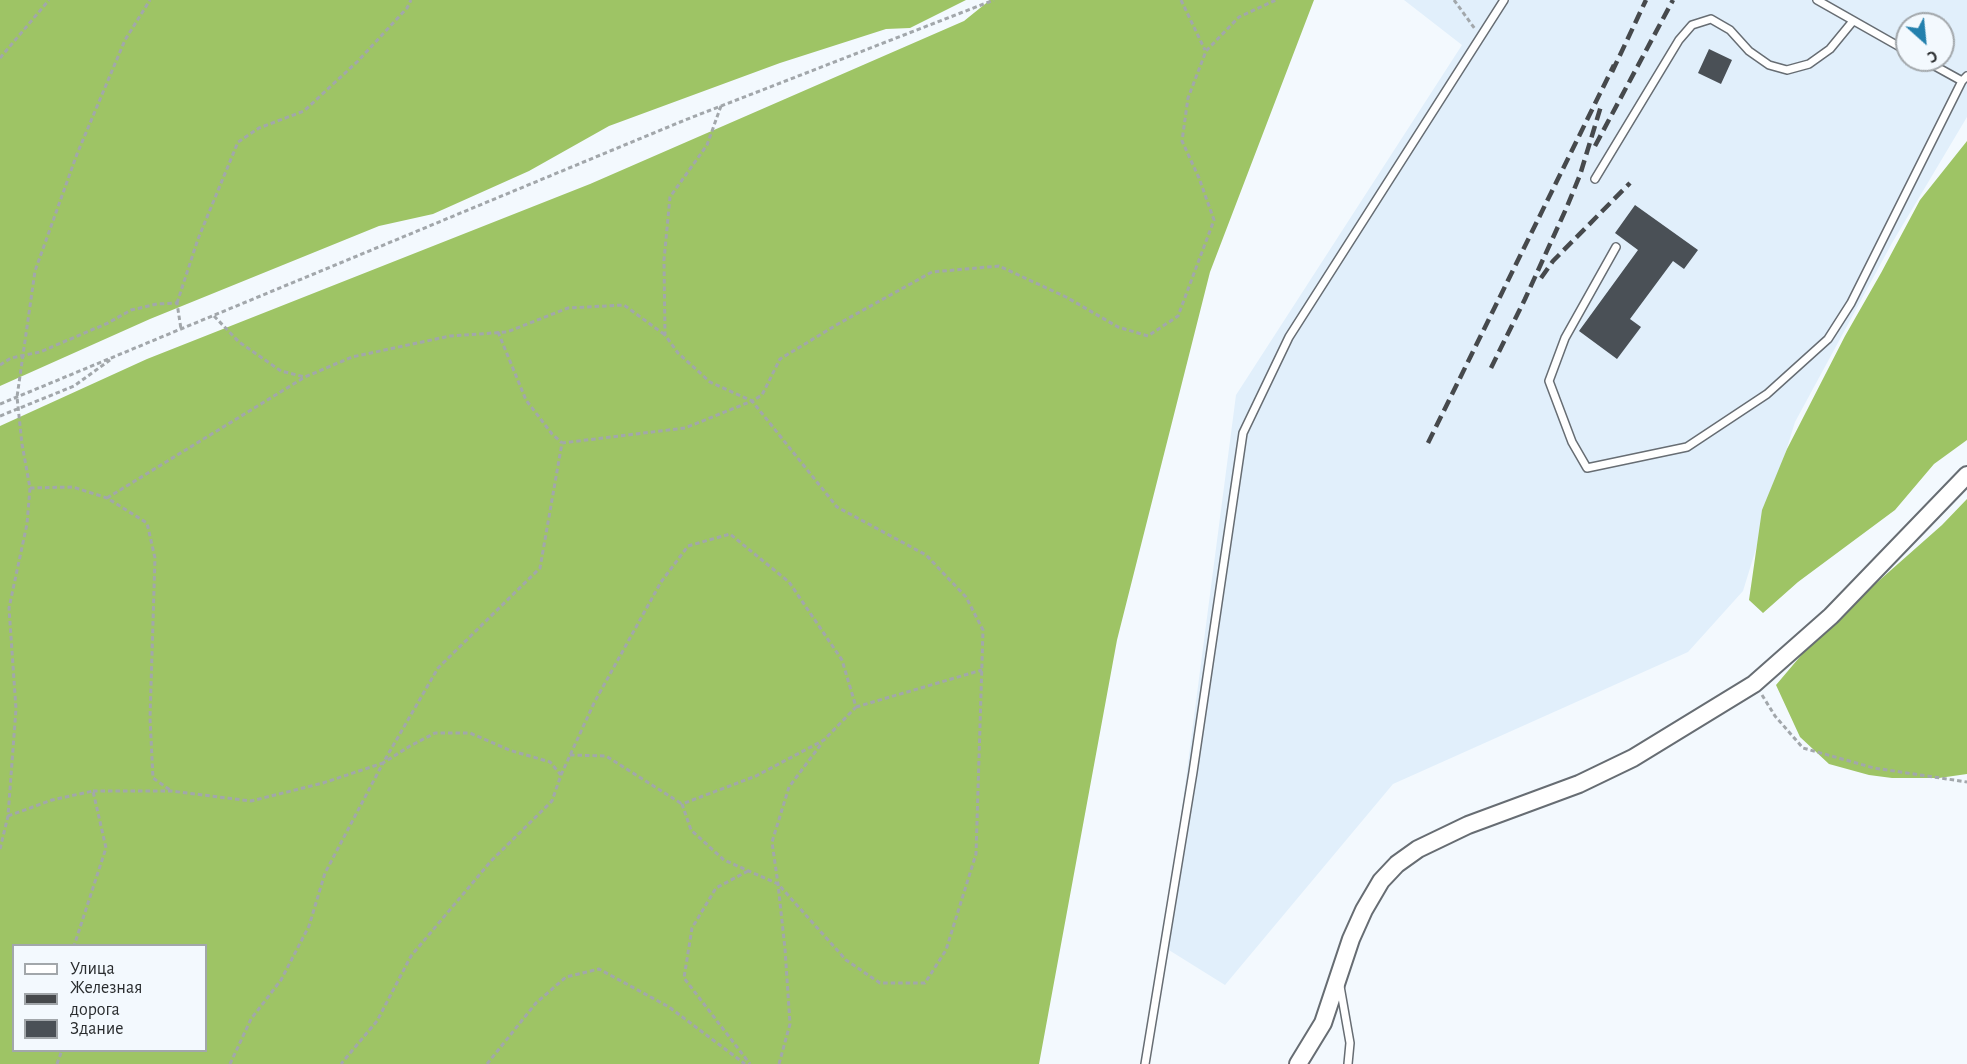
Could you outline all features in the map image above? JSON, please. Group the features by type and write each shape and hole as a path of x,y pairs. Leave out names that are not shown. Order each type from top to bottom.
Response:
{"street":[{"path":"1298,1064 1323,1023 1351,939 1364,910 1381,881 1404,859 1418,849 1468,825 1579,784 1633,758 1754,684 1831,616 1967,475"}],"lane":[{"path":"1145,1064 1193,772 1243,433 1289,337 1504,0"},
{"path":"1817,0 1895,44"},
{"path":"1595,179 1679,40 1692,25 1711,19 1730,30 1749,51 1769,65 1787,70 1809,64 1830,49 1853,21"},
{"path":"1616,247 1564,338 1549,381 1572,442 1587,468 1687,447 1767,394 1828,339 1851,303 1965,79 1950,72"},
{"path":"1339,980 1350,1043 1348,1064"}],"path":[{"path":"0,58 49,0"},
{"path":"0,849 8,816 16,709 9,608 27,524 30,488 17,397 35,271 77,154 125,40 150,0"},
{"path":"181,329 177,303 198,239 238,142 259,128 304,111 358,61 407,8 411,0"},
{"path":"0,404 722,106 993,0"},
{"path":"1181,0 1206,51"},
{"path":"498,332 526,400 552,434 562,443 685,428 752,401 762,395 780,359 932,272 999,266 1066,297 1118,327 1148,336 1178,316 1214,220 1199,178 1182,141 1188,98 1206,51 1239,17 1276,0"},
{"path":"1454,0 1481,38"},
{"path":"665,335 664,260 670,197 707,146 722,106"},
{"path":"0,365 11,358 40,352 108,323 131,310 157,304 177,303"},
{"path":"107,498 305,377 352,357 450,336 507,332 568,308 624,306 665,335 678,353 710,382 752,401 837,507 926,555 966,597 983,630 976,854 946,950 925,983 880,983 846,960 778,884 724,860 691,830 682,804 606,756 570,755"},
{"path":"214,316 239,342 281,371 305,377"},
{"path":"0,416 74,386 115,356"},
{"path":"230,1064 251,1019 280,980 309,926 325,873 382,763 438,668 540,567 562,443"},
{"path":"30,488 73,487 107,498 147,523 155,558 150,718 153,778 171,791"},
{"path":"341,1064 377,1021 411,956 491,861 552,801 594,703 661,582 688,546 730,534 789,582 842,660 856,707"},
{"path":"779,1064 790,1024 778,884 772,842 789,788 824,740 856,707 982,670"},
{"path":"1754,684 1775,716 1803,748 1874,768 1967,782"},
{"path":"8,816 52,800 93,791 171,791 251,801 323,783 382,763 435,733 470,733 509,750 550,762 561,776"},
{"path":"682,804 756,776 824,740"},
{"path":"74,944 106,848 93,791"},
{"path":"748,871 716,888 692,928 684,978 748,1064"},
{"path":"487,1064 536,1003 566,976 599,969 669,1006 748,1064"}],"shaded area":[{"path":"1404,0 1967,0 1967,117 1892,243 1795,422 1743,591 1688,652 1393,784 1225,985 1164,947 1236,395 1462,45"}],"green space":[{"path":"0,0 966,0 910,28 886,29 780,63 609,126 529,171 433,214 379,226 150,319 0,386"},
{"path":"990,0 1314,0 1210,272 1117,640 1039,1064 0,1064 0,426 147,359 590,184 964,21"},
{"path":"1967,141 1967,440 1934,464 1895,510 1798,582 1763,613 1749,600 1762,510 1787,449 1845,336 1920,200"},
{"path":"1967,499 1967,774 1939,778 1892,778 1869,775 1829,764 1800,737 1776,685 1809,646 1942,525"}],"building":[{"path":"1709,49 1732,60 1721,84 1698,73"},
{"path":"1635,205 1698,250 1684,269 1673,261 1630,319 1641,327 1617,359 1579,331 1638,250 1615,233"}],"railway":[{"path":"1612,72 1646,0"},
{"path":"1595,146 1673,0"},
{"path":"1428,443 1614,65"},
{"path":"1491,368 1566,209 1580,175 1601,106"},
{"path":"1541,278 1553,261 1630,183"}]}
